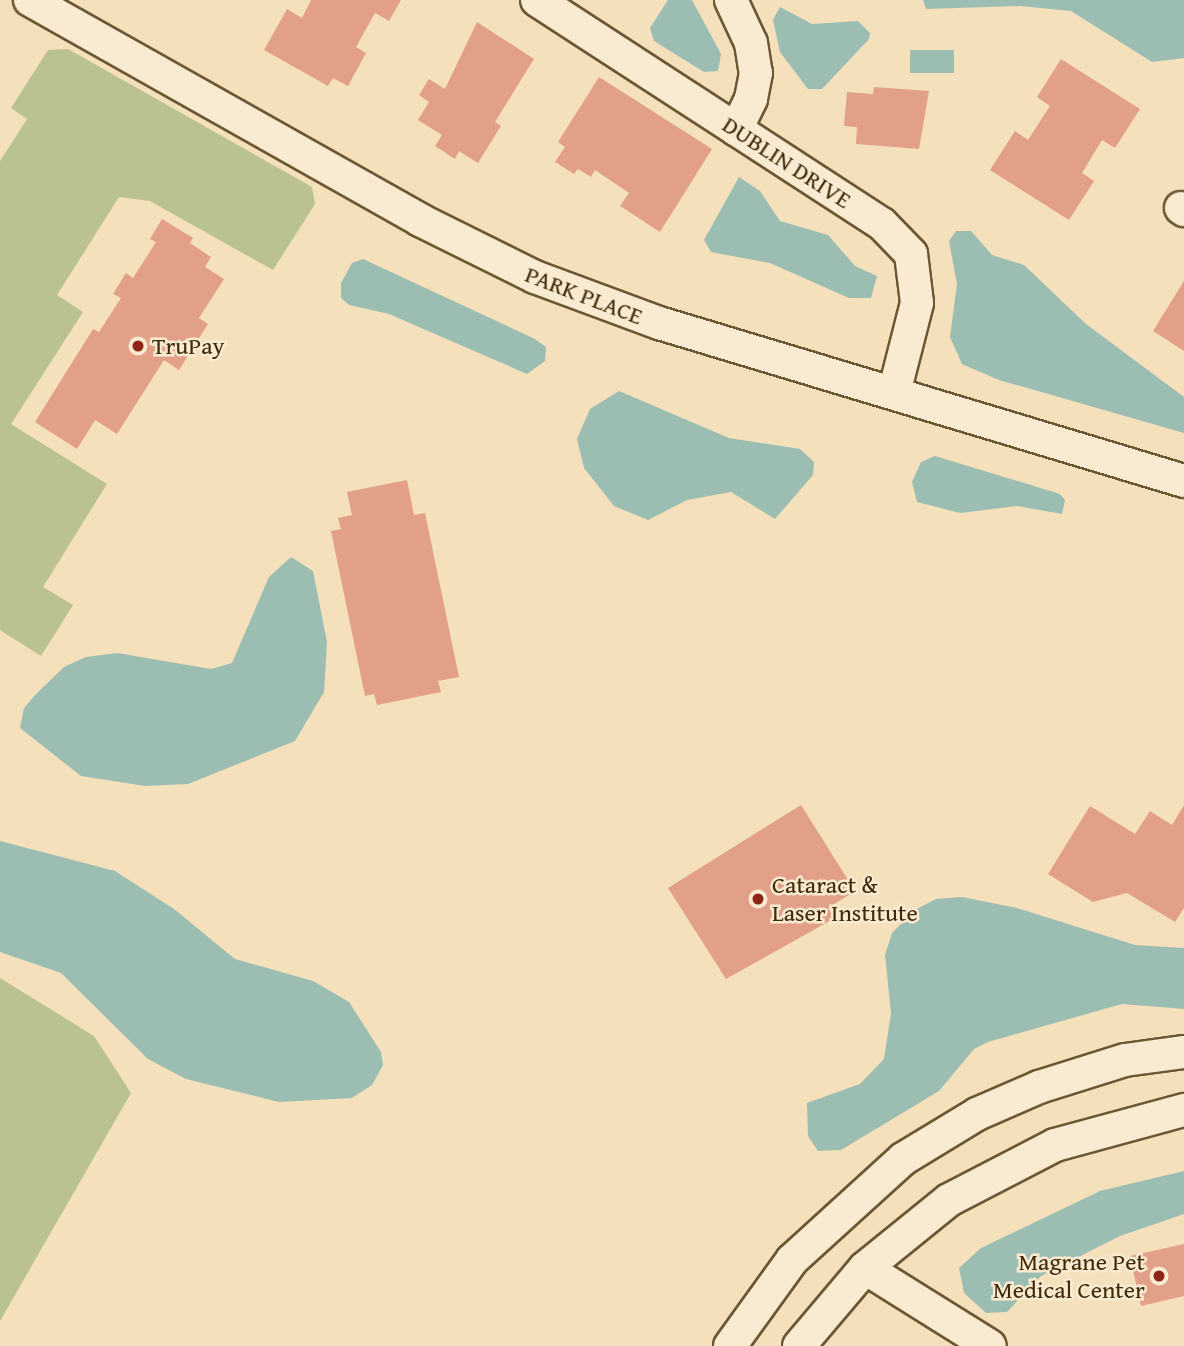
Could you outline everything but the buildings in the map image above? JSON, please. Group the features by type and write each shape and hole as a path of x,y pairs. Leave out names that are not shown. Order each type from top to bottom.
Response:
{"street":[{"name":"PARK PLACE","path":"30,0 420,220 535,277 647,319 1184,481"},
{"name":"DUBLIN DRIVE","path":"537,0 882,224 911,254 916,303 894,393"},
{"path":"731,0 751,43 756,73 736,130"},
{"path":"730,1346 792,1260 904,1159 977,1114 1039,1087 1125,1060 1184,1052"},
{"path":"799,1346 865,1268 949,1200 1003,1169 1109,1127 1184,1111"},
{"path":"865,1268 990,1346"}],"green space":[{"path":"68,49 312,187 315,204 273,270 150,201 119,197 57,295 83,312 11,424 107,484 43,587 73,605 41,656 0,630 0,161 27,119 11,108 48,50"},
{"path":"0,978 94,1036 131,1093 0,1321"}],"water":[{"path":"668,0 692,0 721,54 718,71 704,72 654,41 650,28"},
{"path":"923,0 1184,0 1184,58 1152,62 1071,11 1020,6 926,9"},
{"path":"780,7 812,24 858,21 870,33 869,39 822,89 808,89 780,52 773,20"},
{"path":"910,50 954,50 954,73 910,73"},
{"path":"739,177 760,191 780,221 828,235 855,266 877,276 871,298 849,298 770,263 711,252 704,240"},
{"path":"956,231 971,231 992,255 1024,265 1086,324 1184,397 1184,433 999,380 962,364 950,337 957,284 949,241"},
{"path":"363,259 535,339 546,347 545,361 527,374 389,314 349,305 341,298 341,283 352,263"},
{"path":"619,391 729,438 800,449 814,462 813,475 775,519 731,492 687,500 648,520 614,506 584,468 577,439 590,409"},
{"path":"935,456 1060,494 1065,500 1062,514 1017,506 960,513 917,502 912,482 921,462"},
{"path":"291,557 313,571 327,642 324,692 295,741 188,784 145,786 81,776 20,728 24,708 35,695 64,667 86,657 117,653 211,669 232,663 269,577"},
{"path":"0,841 115,871 174,909 235,959 313,981 349,1002 381,1052 383,1065 372,1085 352,1098 279,1102 186,1079 148,1059 61,973 0,952"},
{"path":"962,897 1017,908 1135,945 1184,948 1184,1009 1122,1004 988,1042 974,1049 939,1091 841,1150 818,1151 808,1136 807,1103 860,1084 884,1059 891,1013 885,955 892,933 915,910 936,899"},
{"path":"1184,1171 1184,1214 1120,1236 1041,1276 1007,1312 986,1313 964,1293 959,1268 981,1248 1100,1191"}],"place":[{"name":"TruPay","path":"138,346"},
{"name":"Cataract & Laser Institute","path":"758,899"},
{"name":"Magrane Pet Medical Center","path":"1159,1276"}]}
